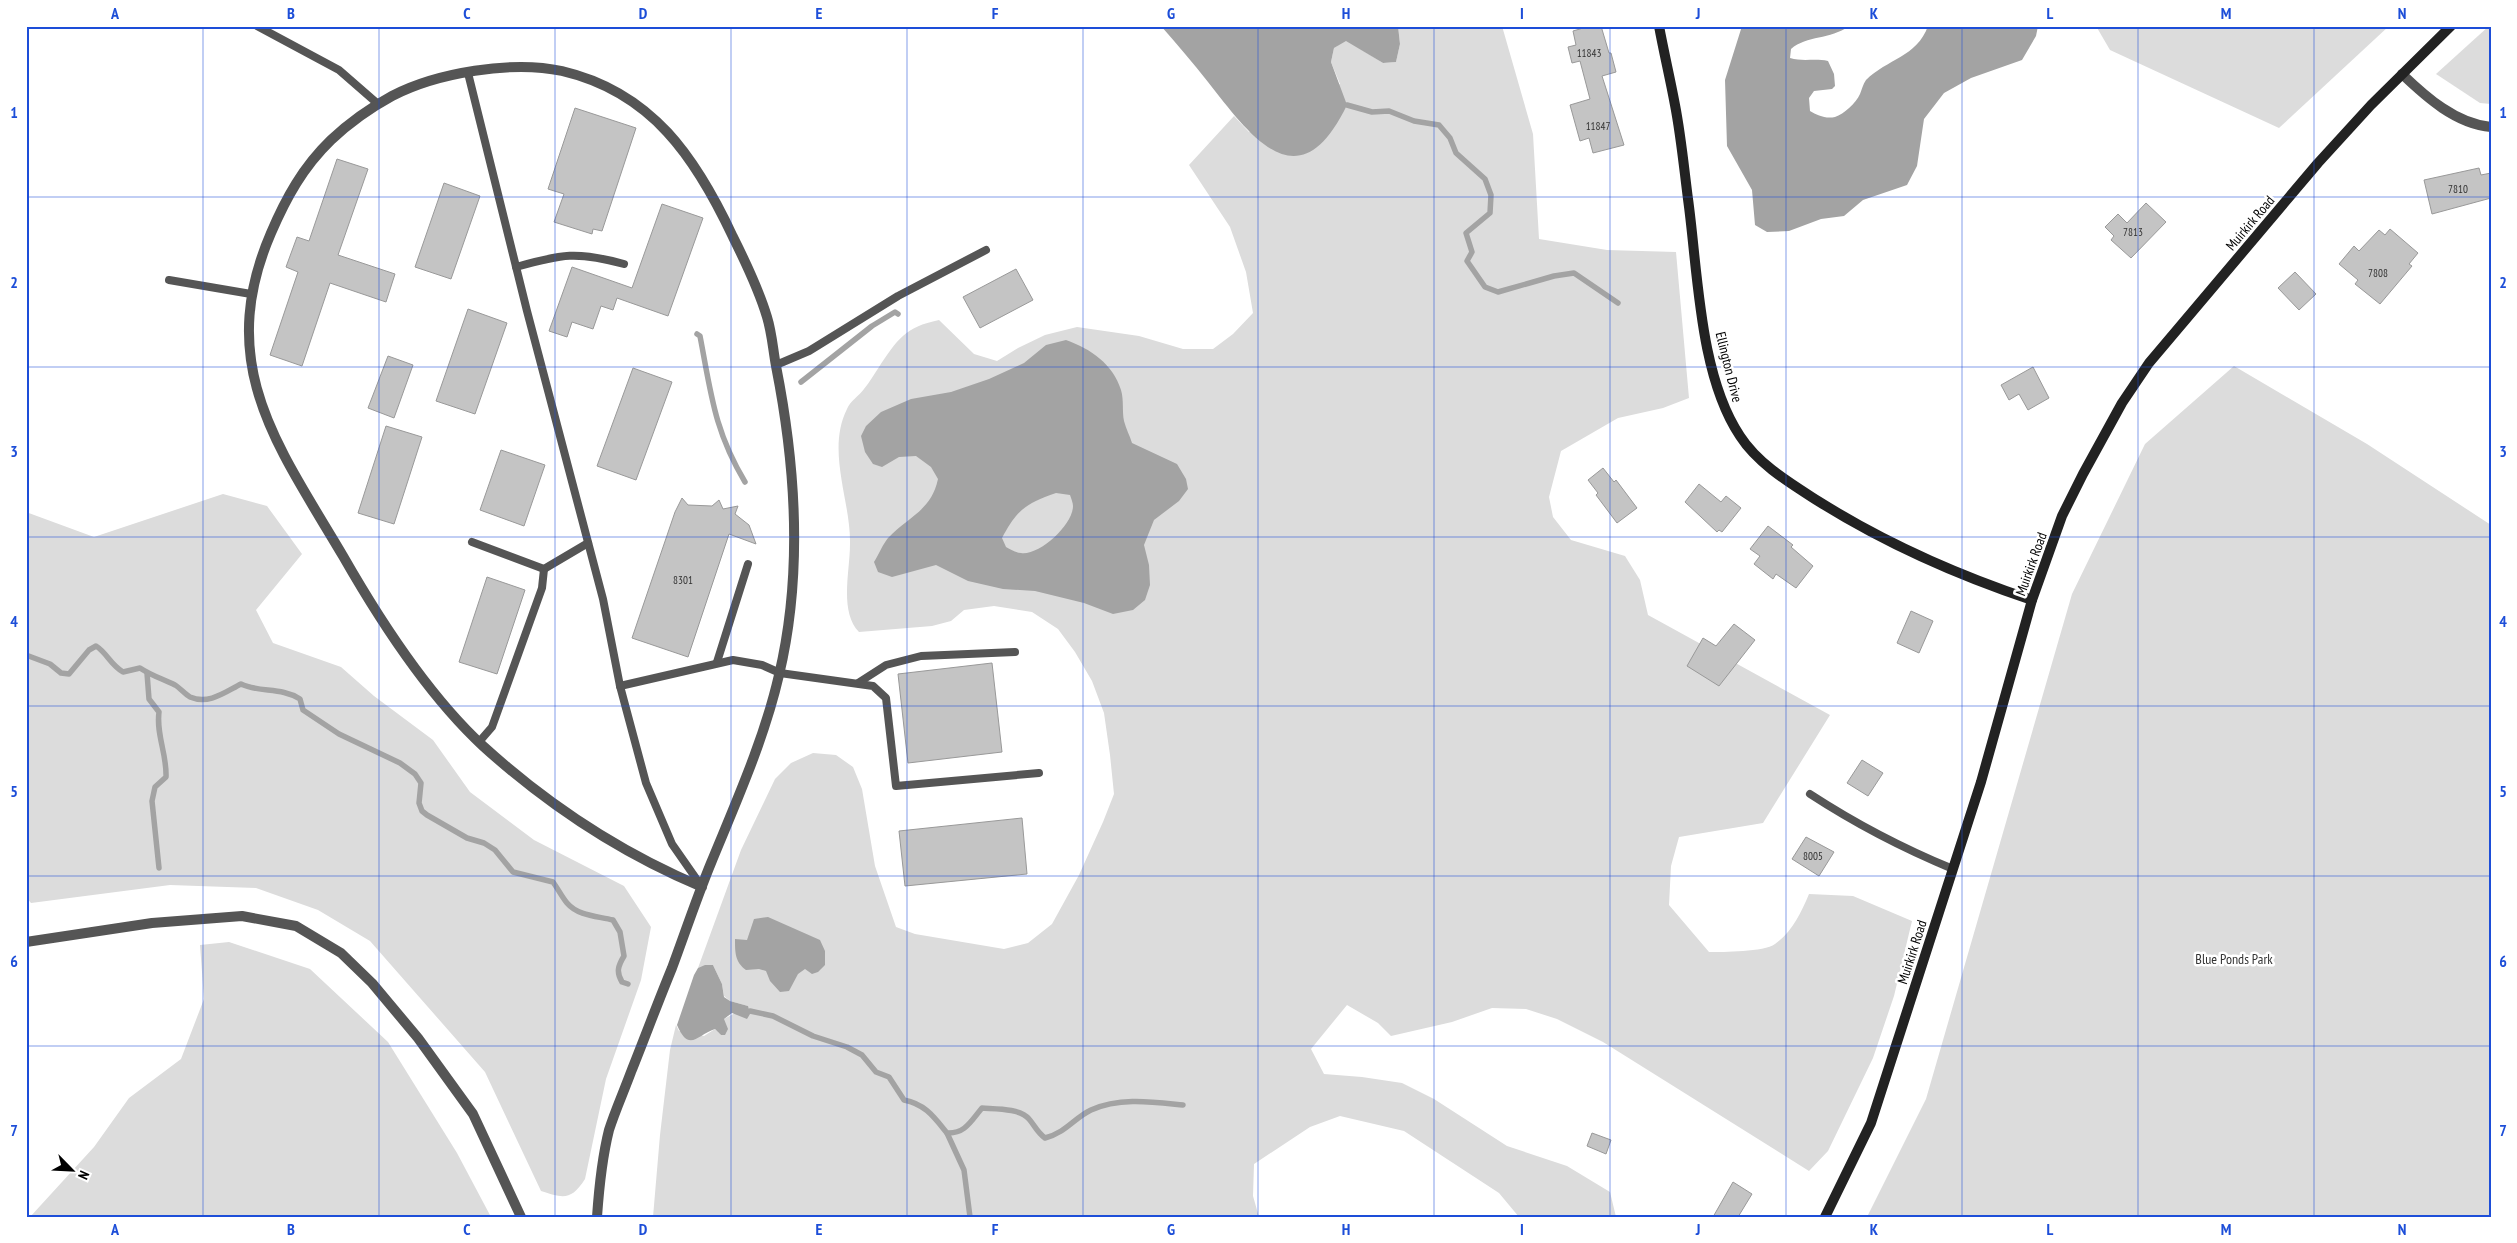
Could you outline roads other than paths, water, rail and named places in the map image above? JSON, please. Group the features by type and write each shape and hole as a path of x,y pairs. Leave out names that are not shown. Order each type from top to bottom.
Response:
{"main road":[{"name":"Ellington Drive","path":"1659,26 1676,106 1703,320 1710,360 1726,413 1740,437 1761,460 1797,488 1859,526 1921,557 1994,588 2032,600"},
{"name":"Muirkirk Road","path":"1825,1217 1871,1123 1981,782 2032,600 2062,516 2083,474 2111,421 2146,366 2318,163 2370,105 2451,26"}],"street":[{"path":"597,1217 609,1131 759,742 780,673 792,569 794,503 789,435 769,322 753,278 712,192 684,152 639,104 585,78 538,67 502,67 411,87 378,104 336,136 310,162 297,181 268,241 251,294 248,336 258,394 269,427 287,465 358,582 430,687 479,742 552,804 633,856 702,887"},
{"path":"2402,74 2422,93 2454,115 2472,123 2491,127"},
{"path":"26,942 152,923 242,916 296,926 341,954 372,983 418,1038 473,1114 520,1217"}],"lane":[{"path":"257,26 339,70 378,104"},
{"path":"468,73 603,599 620,686 646,784 672,844 702,887"},
{"path":"776,365 809,351 898,296 986,250"},
{"path":"516,266 572,254 599,257 624,264"},
{"path":"170,280 251,294"},
{"path":"472,542 544,569"},
{"path":"544,569 588,543"},
{"path":"717,662 748,564"},
{"path":"479,742 492,727 542,588 544,569"},
{"path":"858,683 886,665 921,656 1015,652"},
{"path":"620,686 717,662 733,660 762,664 780,673 873,686 886,698 896,786 1039,773"},
{"path":"1810,794 1848,819 1905,850 1953,869"}],"waterway":[{"path":"1347,105 1372,112 1389,111 1414,121 1439,125 1450,138 1456,153 1485,179 1491,195 1490,213 1466,233 1472,252 1467,261 1485,287 1498,292 1554,276 1574,273 1618,303"},
{"path":"801,382 872,326 895,312 898,314"},
{"path":"697,334 700,336 711,394 720,428 726,445 745,482"},
{"path":"26,655 50,664 61,673 69,674 89,650 96,646 123,672 140,668 175,685 190,697 197,699 210,699 241,684 293,695 300,699 303,710 339,734 400,763 415,774 421,783 419,803 422,811 427,815 467,838 484,843 495,850 513,872 553,882 567,903 577,911 613,920 620,932 624,956 618,972 622,982 628,984"},
{"path":"147,673 149,699 159,712 159,729 166,769 166,777 155,787 152,801 159,868"},
{"path":"750,1011 773,1016 813,1036 847,1047 862,1055 876,1072 889,1077 904,1100 923,1108 947,1133 963,1129 982,1108 1007,1110 1025,1115 1045,1138 1065,1129 1085,1113 1113,1103 1137,1102 1183,1105"},
{"path":"947,1133 964,1170 970,1217"}],"park label":[{"name":"Blue Ponds Park","path":"2234,959"}]}
